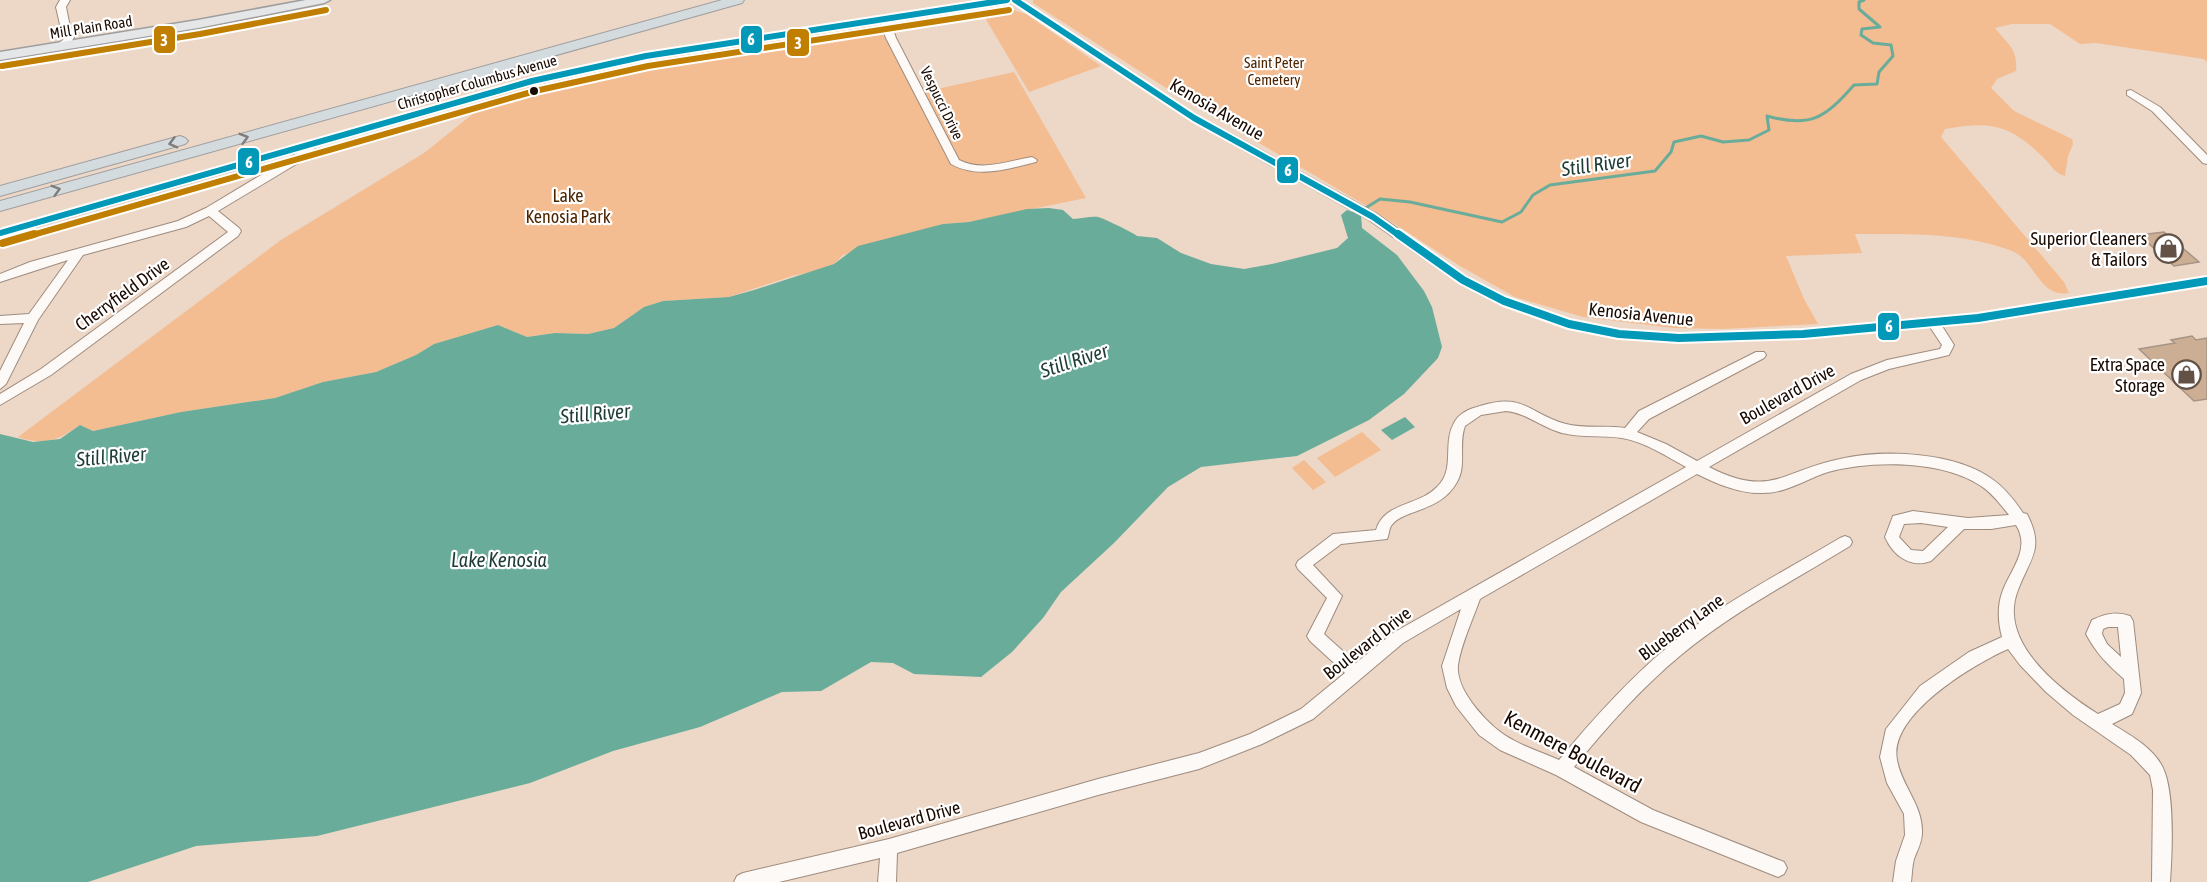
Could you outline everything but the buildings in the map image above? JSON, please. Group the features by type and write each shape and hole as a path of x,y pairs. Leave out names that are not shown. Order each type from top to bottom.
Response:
{"highway":[{"path":"0,191 695,0"},
{"path":"0,206 737,0"}],"main road":[{"name":"Mill Plain Road","path":"1,56 234,18 324,0"}],"street":[{"path":"59,47 67,42 72,32 66,28 62,7 65,0"},
{"name":"Christopher Columbus Avenue","path":"0,233 532,81 604,64 1007,0"},
{"name":"Kenosia Avenue","path":"1015,0 1194,118 1354,205 1483,291 1536,314 1593,330 1648,337 1714,338 1803,334 1934,323 2207,281"},
{"name":"Vespucci Drive","path":"884,19 891,38 955,162 970,168 981,168 1032,160"},
{"path":"2131,93 2156,109 2207,160"},
{"path":"0,278 34,265 173,228 210,211 299,158 314,143"},
{"name":"Cherryfield Drive","path":"0,400 46,372 234,233 232,226 210,211"},
{"path":"0,384 33,318 76,255"},
{"path":"0,320 33,318"},
{"name":"Boulevard Drive","path":"742,882 889,847 1098,786 1199,761 1256,739 1306,714 1398,638 1696,468 1866,373 1887,365 1945,352 1948,345 1934,323"},
{"path":"1629,434 1634,424 1644,415 1760,355"},
{"path":"1356,674 1315,636 1335,596 1303,565 1338,538 1382,536 1382,527 1387,520 1428,502 1445,489 1457,471 1456,435 1463,419 1485,409 1521,407 1564,429 1629,434 1665,450 1696,468 1737,483 1762,488 1785,484 1823,468 1847,462 1925,462 1953,467 1987,482 2022,518 2031,541 2029,556 2007,592 2004,610 2011,640 2041,678 2131,747 2152,766 2160,779 2163,861 2161,882"},
{"path":"1961,523 1998,525 2022,518"},
{"name":"Blueberry Lane","path":"1562,769 1612,710 1677,650 1703,630 1845,542"},
{"name":"Kenmere Boulevard","path":"1473,596 1450,666 1462,701 1475,720 1494,738 1562,769 1647,816 1778,868"},
{"path":"1902,882 1905,861 1914,835 1912,812 1895,783 1887,757 1894,729 1926,691 1974,657 2011,640"},
{"path":"2097,723 2126,709 2133,693 2131,676"},
{"path":"887,882 889,847"}],"green space":[{"name":"Saint Peter Cemetery","path":"1033,0 2207,0 2207,62 2204,59 2096,43 2080,44 2050,24 2012,24 1995,28 2013,52 2016,71 1997,79 1991,88 2014,111 2072,139 2073,144 2068,156 2065,176 2055,171 2044,158 2020,138 1999,128 1975,125 1945,129 1941,137 2064,282 2069,293 2051,290 2020,256 1993,245 1935,235 1855,234 1862,253 1786,256 1804,299 1818,324 1723,329 1674,328 1583,317 1515,297 1460,266 1365,205 1177,95 1033,3"},
{"path":"1008,8 1026,14 1101,66 1029,92 981,11"},
{"name":"Lake Kenosia Park","path":"873,21 924,92 1014,72 1086,198 969,222 943,224 843,255 834,264 816,271 792,276 729,297 663,301 644,307 614,328 588,334 555,333 527,337 498,325 434,344 416,355 376,372 323,382 275,398 181,412 93,431 80,425 51,440 36,441 18,437 281,240 424,153 494,97 554,77 629,57"},
{"path":"1362,432 1381,450 1335,477 1317,458"},
{"path":"1304,460 1326,482 1313,490 1292,468"}],"water":[{"name":"Lake Kenosia","path":"1027,209 1063,210 1073,219 1098,217 1137,236 1157,238 1181,253 1211,264 1244,269 1337,248 1348,238 1341,215 1347,210 1361,215 1362,228 1397,255 1424,291 1432,307 1442,347 1438,358 1404,394 1369,420 1297,456 1201,467 1168,487 1114,543 1061,592 1043,618 1012,652 981,677 914,674 893,663 871,662 821,691 782,692 700,727 613,751 530,783 317,836 196,846 88,882 0,882 0,434 33,442 60,439 80,425 93,431 181,412 275,398 323,382 376,372 416,355 434,344 498,325 527,337 555,333 588,334 614,328 644,307 663,301 729,297 834,264 858,246 943,224 969,222"},
{"path":"1405,417 1415,427 1392,440 1381,430"}],"waterway":[{"name":"Still River","path":"1364,209 1380,199 1410,202 1502,222 1521,212 1533,195 1550,185 1655,171 1671,152 1674,142 1701,136 1723,142 1749,140 1769,130 1767,116 1795,121 1816,117 1834,105 1854,85 1877,84 1879,72 1893,56 1891,45 1873,43 1861,35 1862,29 1880,27 1859,9 1859,2 1864,0"}],"transit line":[{"name":"6","path":"0,233 532,81 646,56 1007,0"},
{"name":"6","path":"1015,0 1194,118 1373,217 1463,280 1504,301 1569,324 1619,334 1679,338 1803,334 1978,318 2207,281"},
{"name":"3","path":"2,66 200,34 326,10"},
{"name":"3","path":"3,243 535,91 648,66 1009,10"}],"place":[{"name":"Superior Cleaners & Tailors","path":"2168,248"},
{"name":"Extra Space Storage","path":"2186,374"}]}
